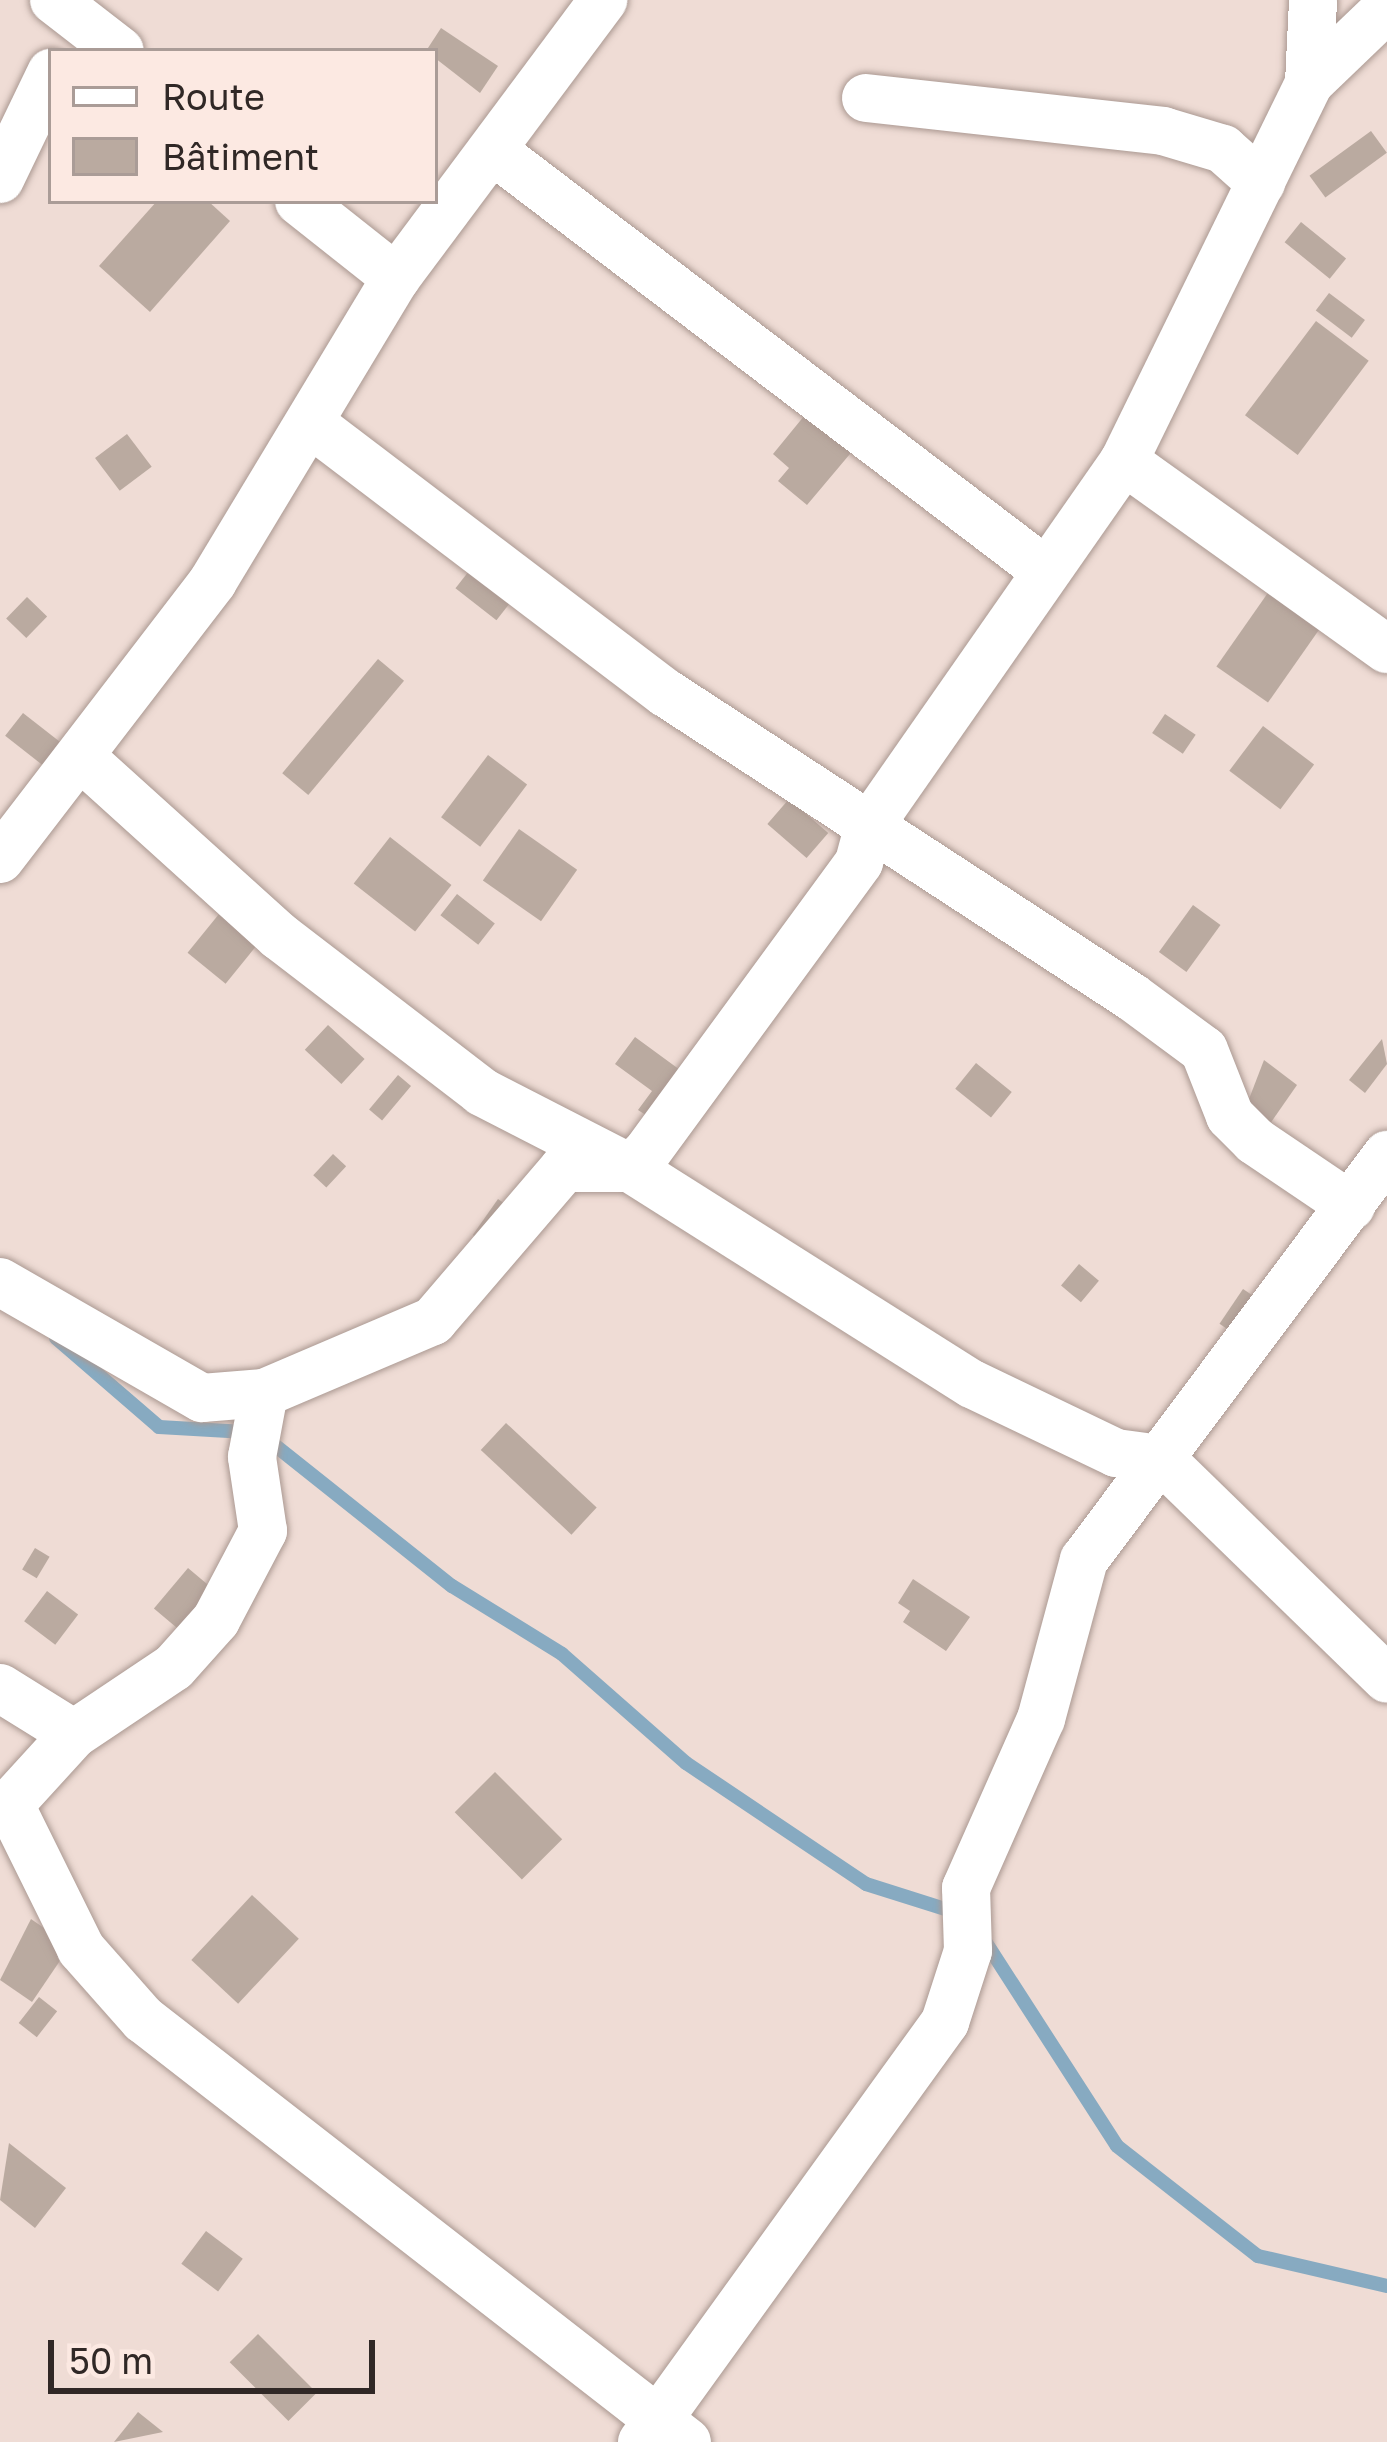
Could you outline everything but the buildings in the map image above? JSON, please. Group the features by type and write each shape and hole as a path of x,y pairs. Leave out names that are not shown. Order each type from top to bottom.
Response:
{"street":[{"path":"0,859 82,758 310,423 396,278 496,153 603,0"},
{"path":"1309,83 1313,0"},
{"path":"629,1168 770,989 859,862 868,828 1043,569 1124,461 1309,83 1379,10"},
{"path":"65,23 114,48"},
{"path":"0,179 48,79"},
{"path":"866,98 1163,131 1223,149 1261,184"},
{"path":"496,153 1043,569"},
{"path":"303,204 396,278"},
{"path":"310,423 445,536 868,828 950,870 1204,1050 1231,1116 1351,1206"},
{"path":"1124,461 1387,649"},
{"path":"82,758 279,936 482,1092 629,1168 972,1384 1116,1454 1162,1459 1387,1679"},
{"path":"264,1393 252,1457 263,1531 244,1573 174,1667 74,1734 4,1809 81,1949 143,2019 662,2435 945,2022 968,1951 966,1888 1041,1719 1064,1601 1162,1459 1387,1155"},
{"path":"0,1282 202,1398 264,1393 433,1322 564,1168 629,1168"},
{"path":"0,1688 74,1734"}],"waterway":[{"path":"56,1338 159,1427 246,1432"},
{"path":"267,1439 452,1586 562,1654 686,1763 866,1884 961,1914"},
{"path":"983,1938 1117,2146 1258,2256 1387,2286"}]}
